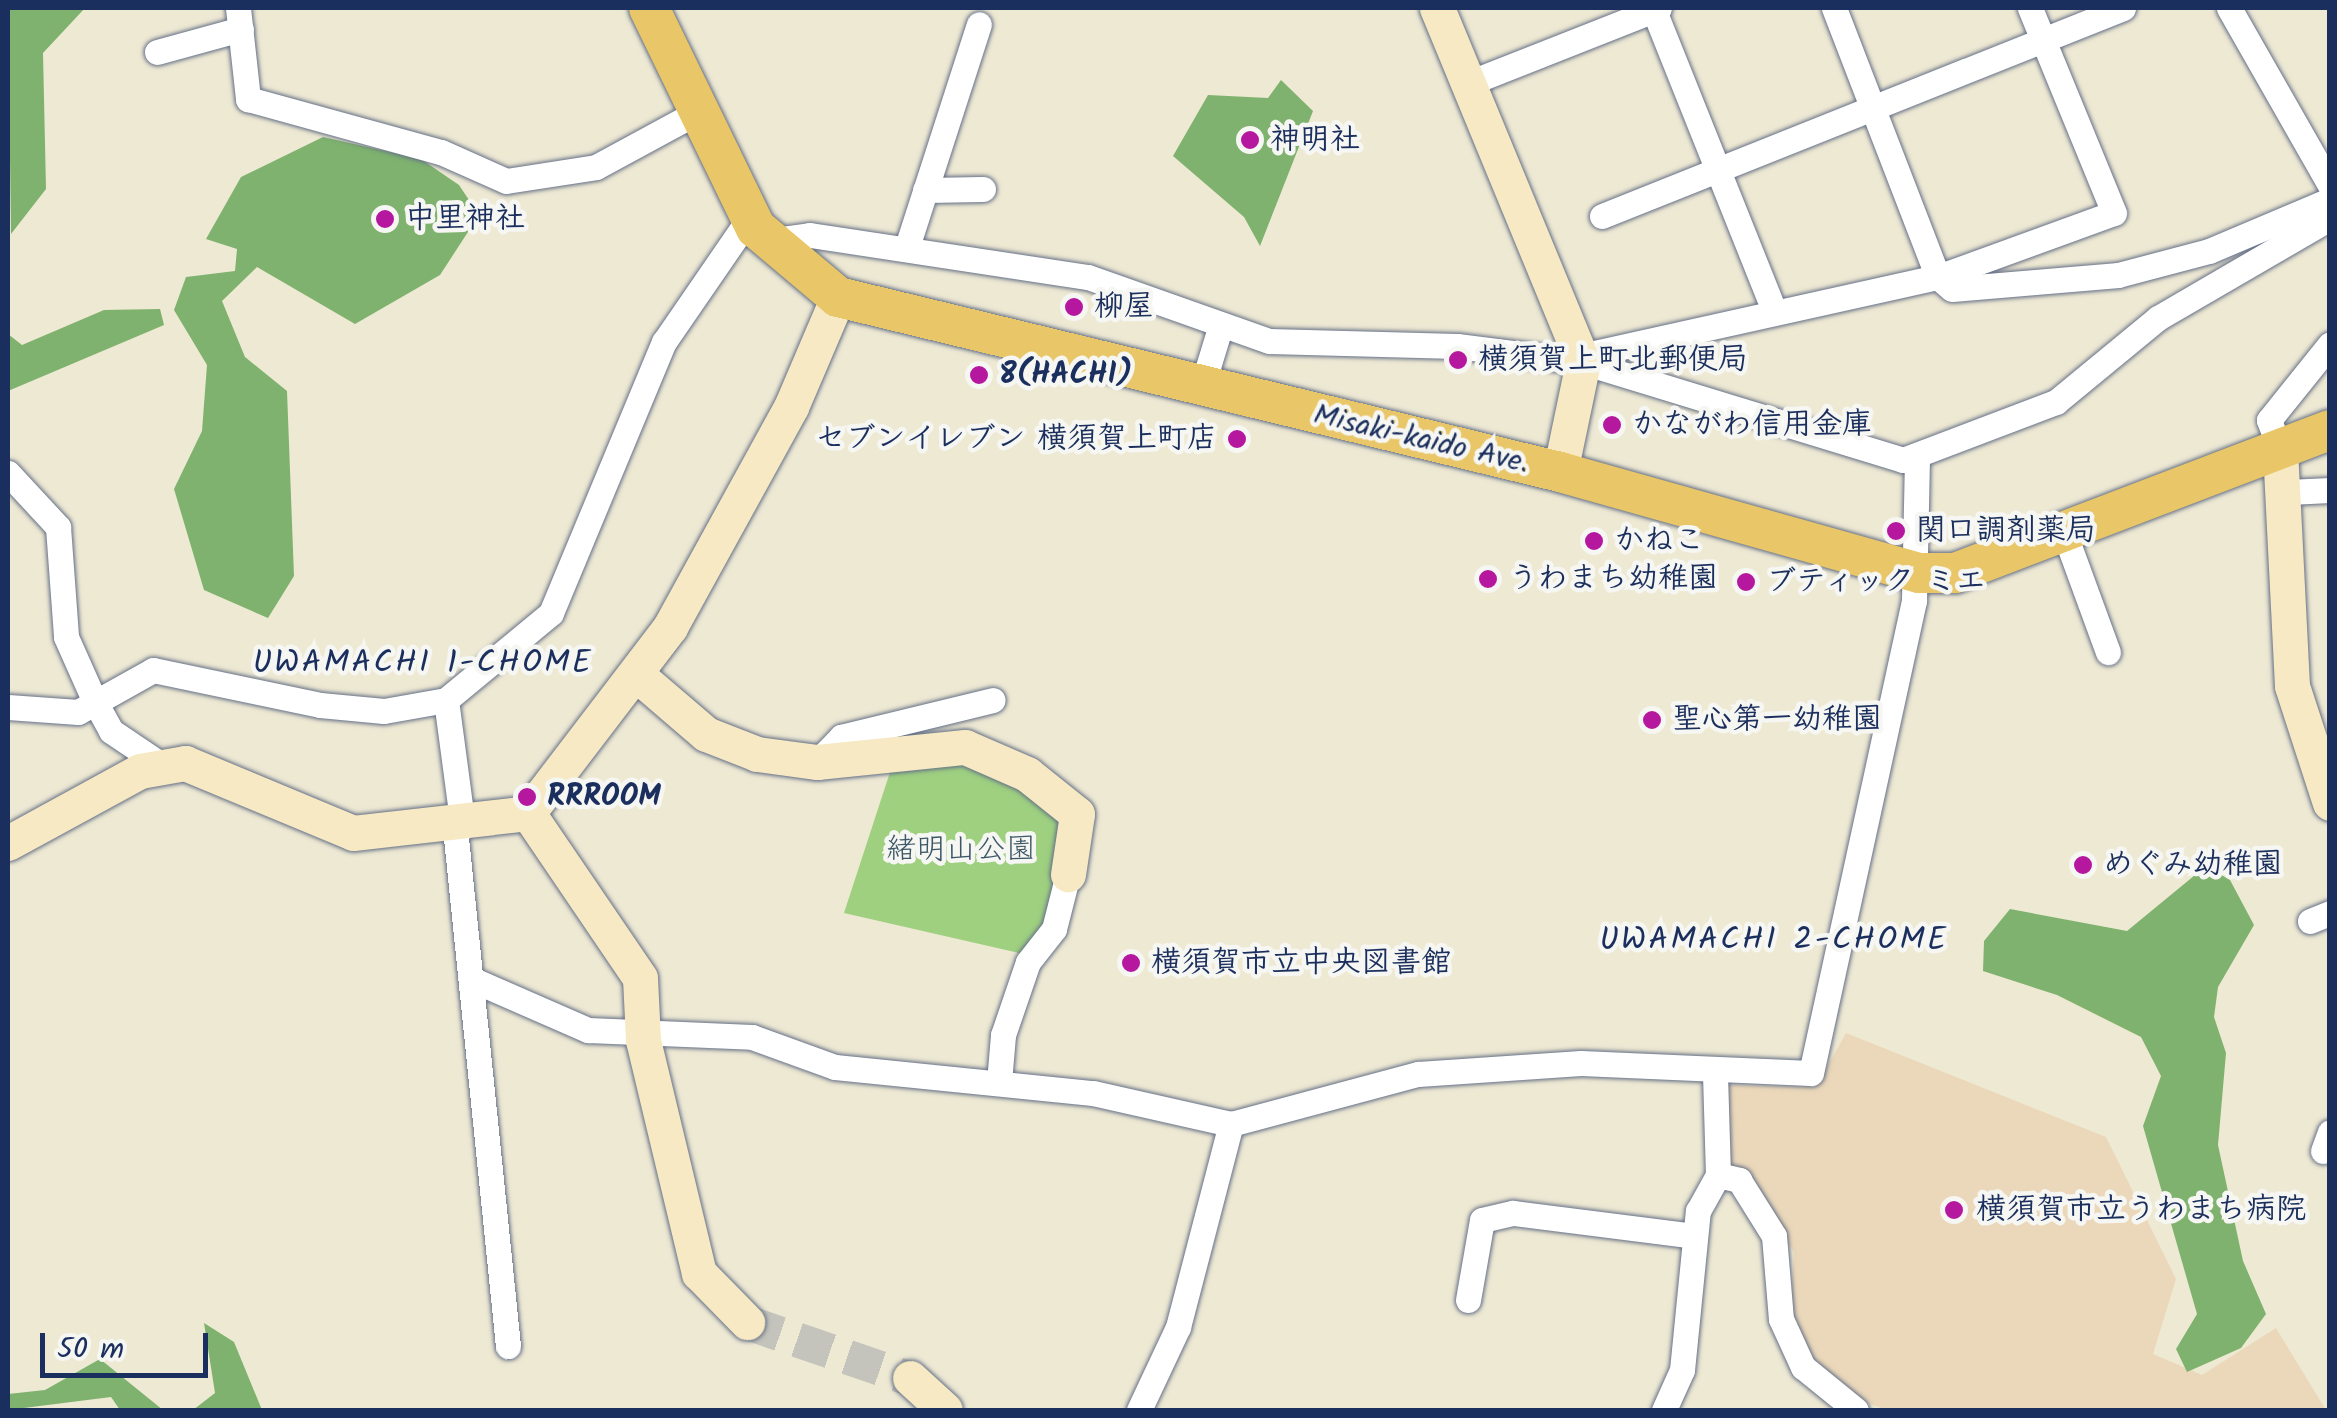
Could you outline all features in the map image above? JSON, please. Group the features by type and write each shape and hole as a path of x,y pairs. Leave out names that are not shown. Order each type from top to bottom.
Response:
{"main road":[{"name":"Misaki-kaido Ave.","path":"650,8 759,229 838,297 1200,390 1560,472 1918,573 1955,572 2330,430"}],"street":[{"path":"1437,8 1582,359 1560,472"},
{"path":"1468,83 1655,8 1774,311"},
{"path":"1834,8 1938,277 1963,290 2118,274 2209,252 2330,200"},
{"path":"1582,359 1774,311 1938,277 2114,213 2030,8"},
{"path":"1602,216 2124,8"},
{"path":"2229,8 2330,185"},
{"path":"157,52 239,18 248,98 442,152 506,181 596,167 699,111"},
{"path":"907,247 979,24"},
{"path":"925,190 982,189"},
{"path":"8,707 52,715 94,700 153,670 320,705 384,711 446,700 551,613 664,342 759,229 907,247 1088,277 1219,331 1582,359 1916,459 2056,402 2158,318 2330,218"},
{"path":"8,843 162,766 214,768 353,833 459,827 528,813 636,674 774,439 838,297"},
{"path":"1200,390 1219,331"},
{"path":"2330,344 2269,420 2280,449 2288,492 2292,686 2330,803"},
{"path":"471,979 588,1030 643,1040 752,1037 835,1067 999,1082 1231,1124 1418,1074 1581,1063 1716,1072 1812,1072 1819,1056 1918,573 1916,459"},
{"path":"8,473 58,527 66,637 110,731 162,766"},
{"path":"2288,492 2330,490"},
{"path":"2064,532 2108,652"},
{"path":"636,674 730,746 817,762 965,746 1027,774 1077,814 1054,929 1028,962 1003,1036 999,1082"},
{"path":"446,700 508,1346"},
{"path":"817,762 841,738 993,700"},
{"path":"528,813 640,978 643,1040 699,1273 747,1322"},
{"path":"1664,1410 1682,1370 1694,1236 1718,1175 1716,1072"},
{"path":"1140,1410 1182,1313 1231,1124"},
{"path":"1718,1175 1739,1180 1774,1236 1781,1319 1802,1367 1856,1410"},
{"path":"1468,1300 1482,1220 1513,1213 1694,1236"},
{"path":"910,1378 945,1410"}],"shaded area":[{"name":"横須賀市立うわまち病院","path":"1846,1033 2106,1137 2176,1279 2153,1354 2202,1375 2276,1328 2326,1410 1886,1410 1833,1389 1807,1366 1790,1319 1794,1252 1726,1160 1727,1085 1816,1087"}],"green space":[{"path":"8,8 85,8 43,53 46,189 11,234"},
{"name":"神明社","path":"1281,80 1313,111 1260,246 1244,217 1173,156 1208,95 1268,98"},
{"path":"323,137 421,159 459,185 479,215 440,275 355,324 257,267 222,301 245,357 287,391 294,576 268,618 204,590 174,489 202,431 207,365 174,310 186,277 235,271 237,249 206,239 241,177"},
{"path":"160,309 164,325 8,391 8,334 22,345 104,310"},
{"name":"緒明山公園","path":"986,763 1064,814 1067,829 1045,925 1023,954 844,913 892,766"},
{"path":"2206,866 2230,880 2254,925 2218,987 2214,1017 2226,1053 2218,1145 2243,1261 2266,1314 2241,1348 2187,1372 2176,1349 2197,1314 2143,1126 2161,1076 2141,1037 2057,995 1983,971 1984,941 2010,909 2127,931"},
{"path":"204,1323 234,1342 262,1410 193,1410 215,1393"},
{"path":"100,1359 163,1410 120,1410 111,1397 8,1410 8,1394 45,1390"}],"tunnel":[{"path":"747,1322 910,1378"}],"place":[{"name":"神明社","path":"1250,140"},
{"name":"中里神社","path":"385,219"},
{"name":"柳屋","path":"1074,307"},
{"name":"横須賀上町北郵便局","path":"1458,360"},
{"name":"8(HACHI)","path":"979,375"},
{"name":"かながわ信用金庫","path":"1612,425"},
{"name":"セブンイレブン 横須賀上町店","path":"1237,439"},
{"name":"関口調剤薬局","path":"1896,531"},
{"name":"かねこ","path":"1594,541"},
{"name":"うわまち幼稚園","path":"1488,579"},
{"name":"ブティック ミエ","path":"1746,582"},
{"name":"聖心第一幼稚園","path":"1652,720"},
{"name":"RRROOM","path":"527,797"},
{"name":"めぐみ幼稚園","path":"2083,865"},
{"name":"横須賀市立中央図書館","path":"1131,963"},
{"name":"横須賀市立うわまち病院","path":"1954,1210"}],"district":[{"name":"UWAMACHI 1-CHOME","path":"423,664"},
{"name":"UWAMACHI 2-CHOME","path":"1774,941"}]}
